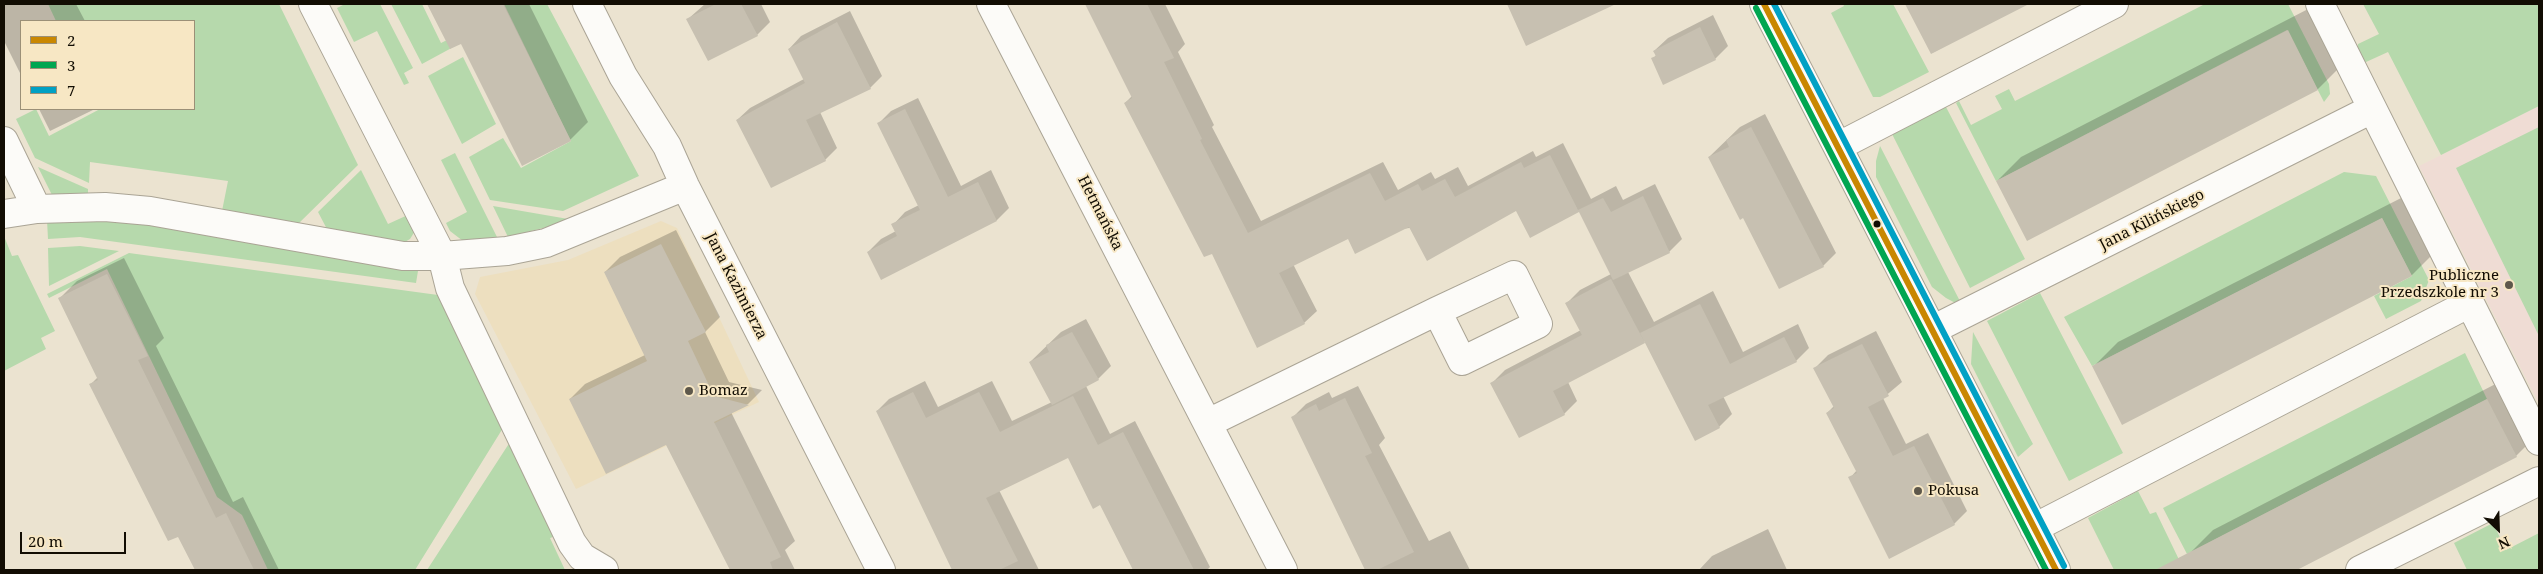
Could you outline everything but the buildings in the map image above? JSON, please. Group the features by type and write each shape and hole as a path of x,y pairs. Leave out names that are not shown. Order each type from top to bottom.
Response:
{"street":[{"path":"312,4 442,256 450,288 572,543 582,558 604,570"},
{"name":"Jana Kazimierza","path":"587,4 623,76 667,146 685,186 881,570"},
{"name":"Hetmańska","path":"991,4 1283,570"},
{"path":"1764,4 1839,146 2034,528 2050,568"},
{"path":"1839,146 2114,4"},
{"path":"2320,4 2539,441"},
{"name":"Jana Kilińskiego","path":"1932,330 2372,109"},
{"path":"4,141 37,209"},
{"path":"4,214 37,209 105,207 150,211 403,256 442,256 508,251 546,243 685,186"},
{"path":"2034,528 2470,304"},
{"path":"1208,423 1437,311"},
{"path":"2360,570 2539,481"}],"shaded area":[{"name":"Publiczne Przedszkole nr 3","path":"2539,106 2539,404 2419,166"},
{"path":"661,221 677,228 759,402 576,489 475,294 480,277 568,260"}],"green space":[{"path":"48,4 279,4 358,165 296,226 222,211 228,181 90,162 89,183 35,158 16,119 34,110 36,110 49,136 98,110 195,110 195,20 56,20"},
{"path":"345,4 380,4 413,68 404,73 409,83 404,85 377,31 354,42 337,8"},
{"path":"391,4 422,4 441,43 453,37 457,45 422,64"},
{"path":"504,4 547,4 639,176 563,211 490,200 469,157 503,138 521,168 571,141"},
{"path":"1843,4 1893,4 1929,72 1880,97 1873,97 1831,13 1844,6"},
{"path":"2205,4 2288,4 2329,84 2330,94 2324,102 2287,30 1996,181 1956,103 1959,101 1971,125 2002,109 1995,96 2009,89 2015,101"},
{"path":"2363,4 2539,4 2539,106 2441,155 2388,52 2366,62 2362,61 2357,49 2358,44 2379,34"},
{"path":"463,57 496,124 462,144 428,76"},
{"path":"1946,107 2025,259 1970,288 1892,134"},
{"path":"2539,127 2539,336 2456,168"},
{"path":"1880,146 1963,307 1946,298 1932,287 1876,177 1876,161"},
{"path":"455,153 498,239 463,241 450,231 446,223 467,212 441,160"},
{"path":"38,167 88,189 88,193 52,195"},
{"path":"361,170 388,224 410,214 415,231 410,239 403,243 328,231 318,212"},
{"path":"2344,172 2376,176 2429,280 2421,301 2386,319 2374,296 2412,276 2382,218 2092,366 2064,317"},
{"path":"493,206 574,220 508,237"},
{"path":"47,220 133,220 412,267 418,271 416,283 80,237 48,239"},
{"path":"4,236 12,256 18,255 55,331 41,338 46,349 4,371"},
{"path":"80,246 119,251 49,286 48,248"},
{"path":"129,253 438,295 503,428 415,570 268,570 242,515 217,497 107,269 49,298 47,294"},
{"path":"2040,293 2123,453 2069,481 1987,321"},
{"path":"1973,332 2033,444 2018,457 1971,364"},
{"path":"2465,353 2487,399 2187,554 2163,508"},
{"path":"510,442 556,536 550,538 565,570 427,570"},
{"path":"2138,491 2150,514 2156,512 2184,570 2114,570 2088,518"},
{"path":"2493,523 2506,550 2539,533 2539,570 2467,570 2454,543"}],"transit line":[{"name":"2","path":"1764,4 2056,570"},
{"name":"7","path":"1774,4 2064,566"},
{"name":"3","path":"1756,8 2046,570"}],"place":[{"name":"Publiczne Przedszkole nr 3","path":"2509,285"},
{"name":"Bomaz","path":"689,391"},
{"name":"Pokusa","path":"1918,491"}]}
